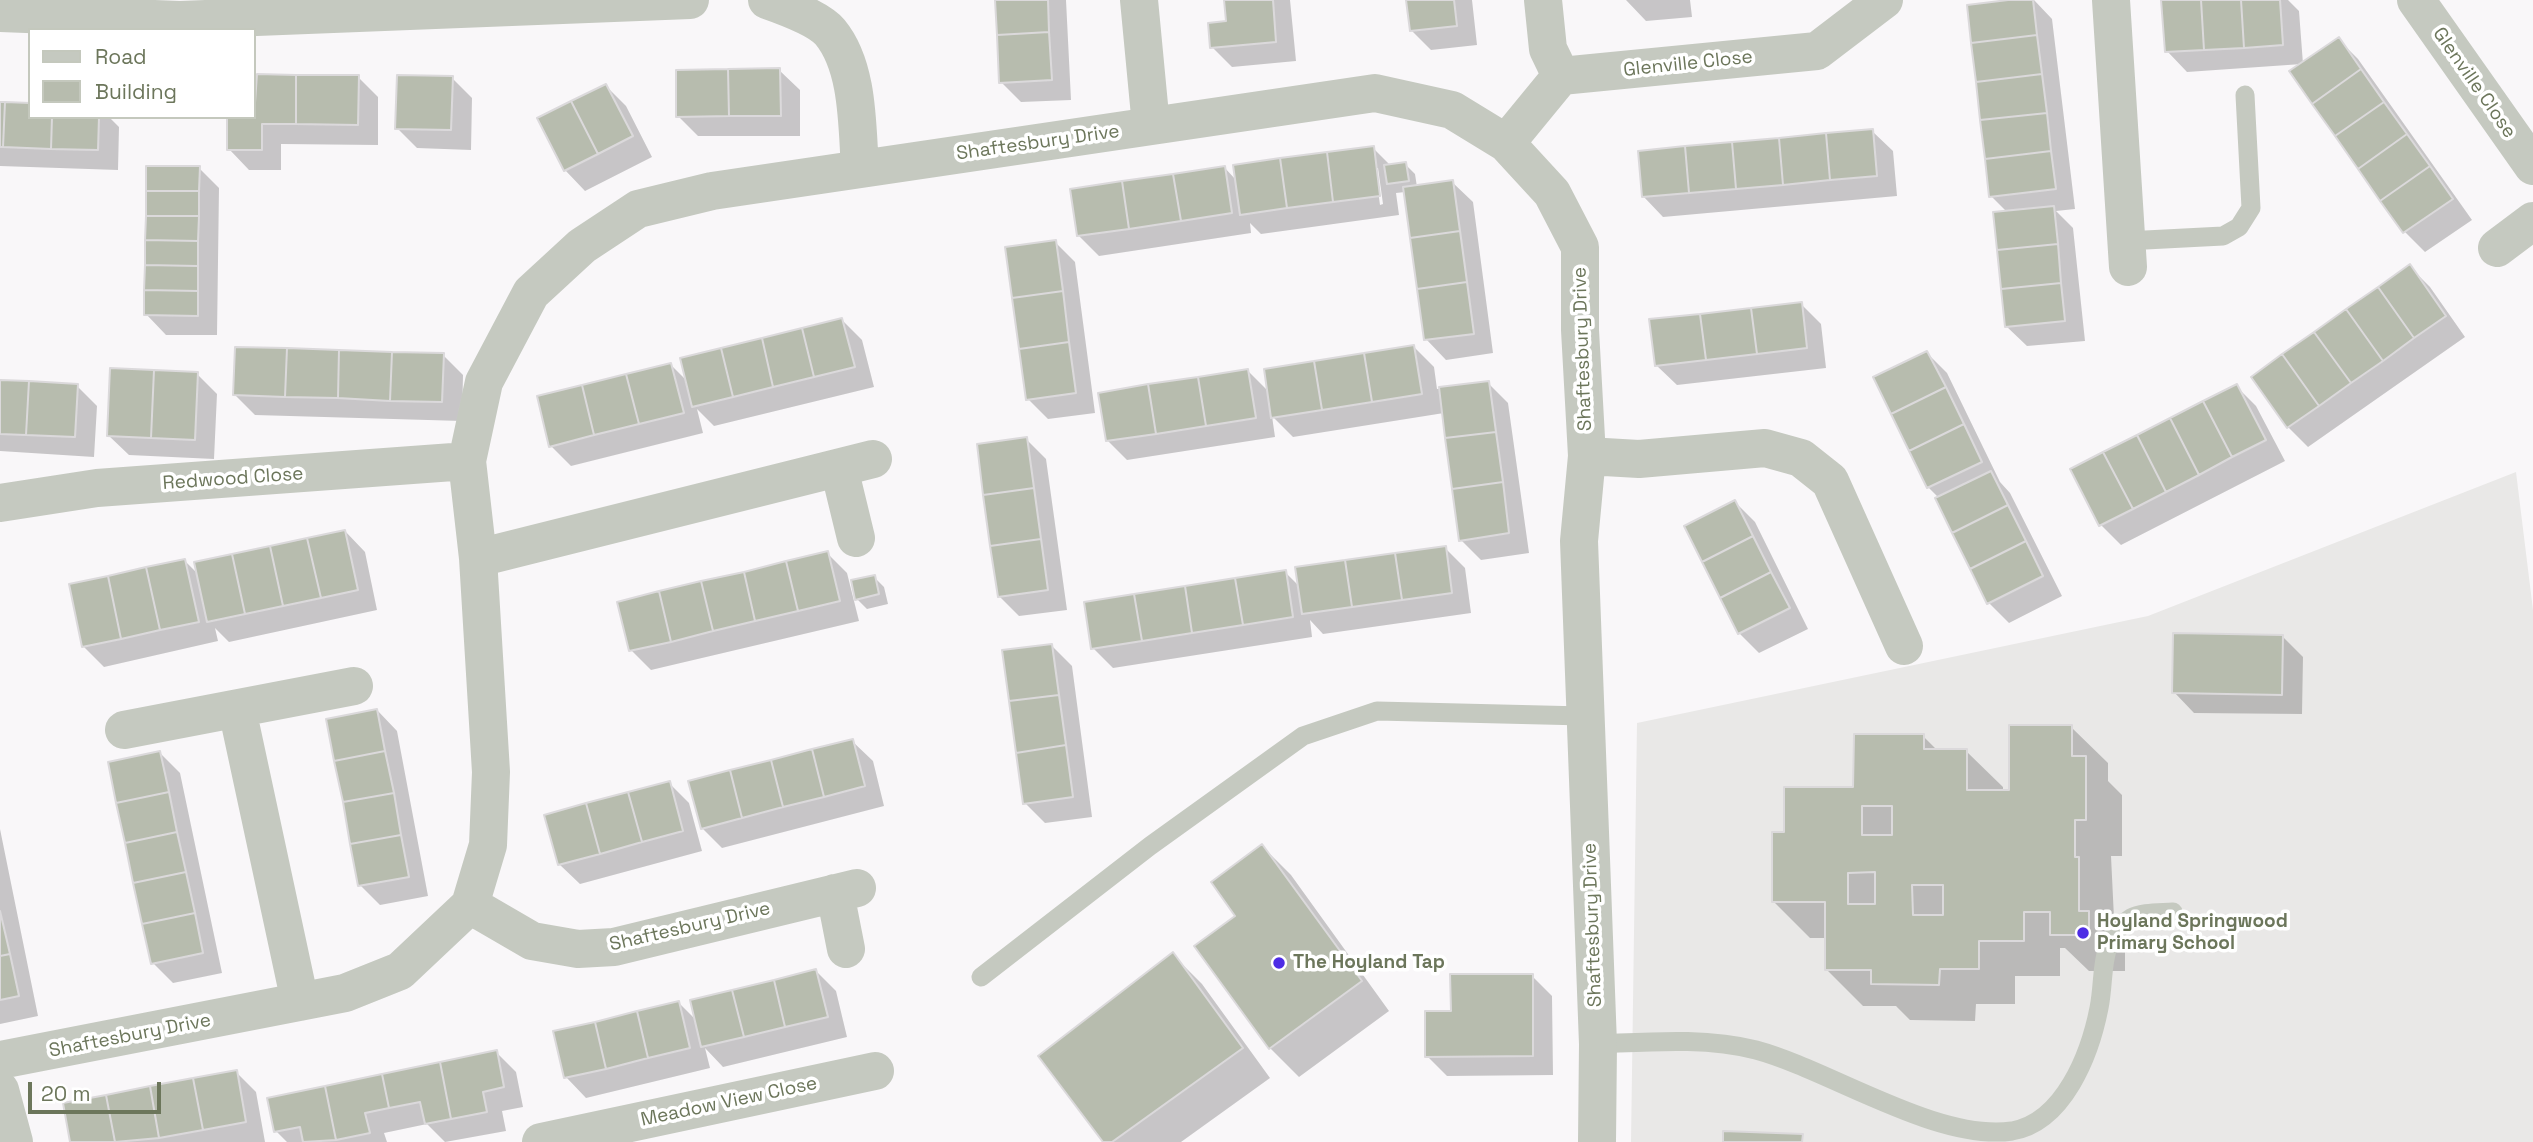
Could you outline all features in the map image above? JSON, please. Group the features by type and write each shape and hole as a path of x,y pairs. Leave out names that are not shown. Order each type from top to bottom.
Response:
{"street":[{"path":"0,13 180,20 690,0"},
{"path":"767,0 794,10 830,32 854,82 860,169"},
{"path":"1139,0 1151,126"},
{"path":"1506,143 1561,76 1548,49 1543,0"},
{"name":"Glenville Close","path":"1561,76 1817,51 1884,0"},
{"path":"2111,0 2127,254"},
{"name":"Glenville Close","path":"2416,0 2533,166"},
{"name":"Shaftesbury Drive","path":"0,1060 345,993 400,971 470,905 488,845 491,772 478,558 467,461 484,382 531,293 582,246 638,209 712,191 1375,93 1452,110 1506,143 1552,193 1580,247 1580,330 1587,456 1579,541 1598,1044 1597,1142"},
{"path":"2497,248 2533,221"},
{"name":"Shaftesbury Drive","path":"1587,456 1639,459 1765,449 1801,458 1830,481 1904,646"},
{"name":"Redwood Close","path":"0,503 97,488 467,461"},
{"path":"478,558 856,463 856,538"},
{"path":"124,730 354,686"},
{"path":"237,709 300,1002"},
{"name":"Shaftesbury Drive","path":"470,905 532,941 578,949 614,947 846,890 846,949"},
{"name":"Meadow View Close","path":"541,1142 874,1071"},
{"path":"0,1090 14,1142"}],"lane":[{"path":"2127,254 2223,236 2239,227 2251,208 2245,95"},
{"path":"981,977 1150,846 1303,736 1377,711 1584,716"},
{"path":"1598,1044 1693,1042 1754,1050 1807,1067 1931,1119 1972,1131 2011,1131 2034,1123 2059,1100 2087,1057 2100,1007 2107,943 2133,916 2173,912"}],"shaded area":[{"name":"Hoyland Springwood Primary School","path":"2516,472 2533,610 2533,1142 1631,1142 1637,723 2148,616"}],"building":[{"path":"995,0 1048,0 1049,32 997,35"},
{"path":"1224,0 1273,0 1276,42 1210,48 1208,23 1226,21"},
{"path":"1406,0 1454,0 1457,26 1410,31"},
{"path":"2033,0 2037,35 1971,43 1967,5"},
{"path":"2161,0 2201,0 2204,50 2165,52"},
{"path":"2201,0 2241,0 2244,48 2204,50"},
{"path":"2241,0 2280,0 2283,45 2244,48"},
{"path":"1049,32 1052,80 999,83 997,35"},
{"path":"2037,35 2042,74 1976,82 1971,43"},
{"path":"2339,37 2361,69 2312,104 2289,71"},
{"path":"780,68 781,116 729,116 728,69"},
{"path":"728,69 729,116 676,117 676,70"},
{"path":"2361,69 2384,102 2335,136 2312,104"},
{"path":"257,74 296,75 296,124 262,124 262,150 227,150 227,119 256,119"},
{"path":"2042,74 2047,113 1980,120 1976,82"},
{"path":"296,75 359,75 358,125 296,124"},
{"path":"397,75 453,76 451,130 395,129"},
{"path":"606,84 633,136 598,154 571,101"},
{"path":"571,101 598,154 564,171 537,118"},
{"path":"0,102 5,102 3,147 0,147"},
{"path":"5,102 28,103 28,119 52,119 51,149 3,147"},
{"path":"2384,102 2407,134 2358,169 2335,136"},
{"path":"2047,113 2051,151 1985,159 1980,120"},
{"path":"52,119 99,119 98,150 51,149"},
{"path":"1873,129 1877,176 1830,180 1826,133"},
{"path":"1826,133 1830,180 1783,185 1779,138"},
{"path":"2407,134 2430,166 2380,201 2358,169"},
{"path":"1779,138 1783,185 1736,189 1732,142"},
{"path":"1732,142 1736,189 1689,193 1685,146"},
{"path":"1374,146 1380,196 1333,202 1327,152"},
{"path":"1685,146 1689,193 1642,197 1638,151"},
{"path":"2051,151 2056,189 1989,197 1985,159"},
{"path":"1327,152 1333,202 1287,208 1280,158"},
{"path":"1280,158 1287,208 1240,215 1233,165"},
{"path":"1406,162 1409,181 1387,184 1384,165"},
{"path":"146,166 200,166 199,191 146,191"},
{"path":"1225,166 1232,213 1181,221 1173,174"},
{"path":"2430,166 2453,199 2403,233 2380,201"},
{"path":"1173,174 1181,221 1129,229 1122,181"},
{"path":"1453,180 1460,231 1410,238 1403,187"},
{"path":"1122,181 1129,229 1077,236 1070,189"},
{"path":"146,191 199,191 199,216 146,216"},
{"path":"2054,206 2058,244 1997,250 1993,212"},
{"path":"146,216 199,216 198,241 145,240"},
{"path":"1460,231 1467,282 1417,289 1410,238"},
{"path":"145,240 198,241 198,266 145,265"},
{"path":"1056,240 1063,291 1012,298 1005,247"},
{"path":"2058,244 2061,283 2001,289 1997,250"},
{"path":"2410,264 2446,316 2414,338 2378,287"},
{"path":"145,265 198,266 198,291 144,290"},
{"path":"1467,282 1474,334 1424,340 1417,289"},
{"path":"2061,283 2065,321 2005,327 2001,289"},
{"path":"2378,287 2414,338 2383,361 2346,309"},
{"path":"144,290 198,291 198,316 144,315"},
{"path":"1063,291 1069,342 1019,349 1012,298"},
{"path":"1802,302 1807,348 1757,354 1751,308"},
{"path":"1751,308 1757,354 1706,360 1700,314"},
{"path":"2346,309 2383,361 2351,383 2314,332"},
{"path":"1700,314 1706,360 1655,366 1649,319"},
{"path":"842,318 855,367 814,377 802,328"},
{"path":"802,328 814,377 773,387 762,338"},
{"path":"2314,332 2351,383 2319,406 2282,354"},
{"path":"762,338 773,387 733,397 721,348"},
{"path":"1069,342 1076,393 1026,400 1019,349"},
{"path":"1414,345 1422,394 1372,402 1364,353"},
{"path":"235,347 287,348 285,397 233,395"},
{"path":"287,348 339,350 338,398 285,397"},
{"path":"721,348 733,397 692,407 680,358"},
{"path":"339,350 392,352 390,401 338,398"},
{"path":"1927,351 1946,387 1891,414 1873,377"},
{"path":"392,352 444,353 442,402 390,401"},
{"path":"1364,353 1372,402 1322,410 1314,361"},
{"path":"2282,354 2319,406 2287,428 2251,377"},
{"path":"1314,361 1322,410 1271,418 1264,369"},
{"path":"671,363 684,413 639,424 626,374"},
{"path":"110,368 154,370 151,438 107,436"},
{"path":"1248,369 1256,418 1206,426 1198,377"},
{"path":"154,370 198,372 195,440 151,438"},
{"path":"626,374 639,424 594,435 582,385"},
{"path":"1198,377 1206,426 1156,434 1148,384"},
{"path":"0,380 29,381 26,435 0,434"},
{"path":"29,381 78,384 75,437 26,435"},
{"path":"1489,381 1496,432 1445,438 1439,387"},
{"path":"1148,384 1156,434 1106,441 1098,393"},
{"path":"2237,384 2266,440 2232,457 2203,401"},
{"path":"582,385 594,435 549,447 537,396"},
{"path":"1946,387 1964,424 1909,451 1891,414"},
{"path":"2203,401 2232,457 2199,475 2170,418"},
{"path":"2170,418 2199,475 2166,492 2137,435"},
{"path":"1964,424 1982,462 1927,488 1909,451"},
{"path":"1496,432 1503,482 1452,489 1445,438"},
{"path":"2137,435 2166,492 2133,509 2103,452"},
{"path":"1027,437 1034,488 983,495 977,444"},
{"path":"2103,452 2133,509 2099,526 2070,469"},
{"path":"1991,471 2008,505 1952,533 1935,498"},
{"path":"1503,482 1509,533 1459,541 1452,489"},
{"path":"1034,488 1041,539 990,546 983,495"},
{"path":"1735,500 1753,536 1702,562 1684,526"},
{"path":"2008,505 2026,541 1970,569 1952,533"},
{"path":"345,530 358,590 321,598 307,538"},
{"path":"1753,536 1771,572 1720,598 1702,562"},
{"path":"307,538 321,598 283,606 270,546"},
{"path":"1041,539 1048,590 998,597 990,546"},
{"path":"2026,541 2043,576 1987,604 1970,569"},
{"path":"270,546 283,606 245,614 232,554"},
{"path":"1446,546 1452,593 1402,600 1395,553"},
{"path":"828,551 840,601 798,611 786,561"},
{"path":"1395,553 1402,600 1352,607 1345,560"},
{"path":"232,554 245,614 207,622 194,562"},
{"path":"185,559 199,622 160,630 146,567"},
{"path":"1345,560 1352,607 1302,614 1295,567"},
{"path":"786,561 798,611 755,621 744,572"},
{"path":"146,567 160,630 121,639 108,576"},
{"path":"1286,570 1293,617 1243,625 1235,578"},
{"path":"744,572 755,621 713,631 701,581"},
{"path":"1771,572 1790,608 1738,634 1720,598"},
{"path":"875,575 879,594 855,600 851,580"},
{"path":"108,576 121,639 82,647 69,584"},
{"path":"1235,578 1243,625 1192,633 1185,586"},
{"path":"701,581 713,631 671,642 659,591"},
{"path":"1185,586 1192,633 1142,641 1134,594"},
{"path":"659,591 671,642 629,651 617,602"},
{"path":"1134,594 1142,641 1091,649 1084,602"},
{"path":"2173,633 2283,635 2282,695 2172,693"},
{"path":"1052,644 1059,695 1009,701 1002,650"},
{"path":"1059,695 1066,745 1016,753 1009,701"},
{"path":"377,709 385,751 334,761 326,719"},
{"path":"2009,725 2072,725 2072,756 2086,756 2086,820 2075,820 2075,857 2079,857 2079,911 2089,911 2089,935 2050,935 2050,912 2024,912 2024,941 1979,941 1979,969 1940,969 1939,985 1871,984 1871,970 1825,970 1825,902 1772,902 1772,832 1784,832 1784,787 1853,787 1854,734 1924,734 1924,749 1967,749 1967,790 2009,790","holes":["1862,806 1892,806 1892,835 1862,835","1875,872 1875,904 1848,904 1848,873","1912,885 1943,885 1943,915 1913,915"]},
{"path":"853,739 865,786 824,797 812,749"},
{"path":"1066,745 1073,797 1023,804 1016,753"},
{"path":"812,749 824,797 783,807 771,760"},
{"path":"160,751 169,792 116,803 108,762"},
{"path":"385,751 394,793 343,802 334,761"},
{"path":"771,760 783,807 742,818 730,770"},
{"path":"730,770 742,818 701,829 688,781"},
{"path":"670,781 683,831 642,842 628,792"},
{"path":"169,792 177,832 125,843 116,803"},
{"path":"628,792 642,842 600,854 586,803"},
{"path":"394,793 401,835 350,844 343,802"},
{"path":"586,803 600,854 558,865 544,815"},
{"path":"177,832 186,872 133,883 125,843"},
{"path":"401,835 409,877 358,886 350,844"},
{"path":"1262,844 1362,981 1269,1049 1194,946 1235,916 1211,882"},
{"path":"186,872 195,913 142,924 133,883"},
{"path":"0,911 10,954 0,956"},
{"path":"195,913 203,953 151,964 142,924"},
{"path":"1173,952 1243,1048 1112,1142 1103,1142 1038,1056"},
{"path":"10,954 19,996 0,1000 0,956"},
{"path":"816,969 828,1017 785,1027 774,980"},
{"path":"1450,974 1533,974 1533,1056 1425,1057 1425,1011 1451,1011"},
{"path":"774,980 785,1027 744,1037 732,990"},
{"path":"732,990 744,1037 701,1047 690,1000"},
{"path":"679,1001 690,1048 648,1058 637,1011"},
{"path":"637,1011 648,1058 606,1069 595,1022"},
{"path":"595,1022 606,1069 564,1078 553,1031"},
{"path":"497,1050 504,1087 483,1092 487,1112 451,1119 440,1062"},
{"path":"440,1062 451,1119 425,1124 420,1102 389,1108 382,1074"},
{"path":"237,1070 246,1122 203,1130 193,1078"},
{"path":"382,1074 389,1108 365,1113 370,1133 336,1140 325,1086"},
{"path":"193,1078 203,1130 159,1138 150,1086"},
{"path":"150,1086 159,1138 115,1142 106,1095"},
{"path":"325,1086 336,1140 303,1142 300,1127 274,1132 267,1098"},
{"path":"106,1095 115,1142 70,1142 63,1103"},
{"path":"1723,1131 1803,1134 1802,1142 1723,1142"}],"place":[{"name":"Hoyland Springwood Primary School","path":"2083,933"},
{"name":"The Hoyland Tap","path":"1279,963"}]}
